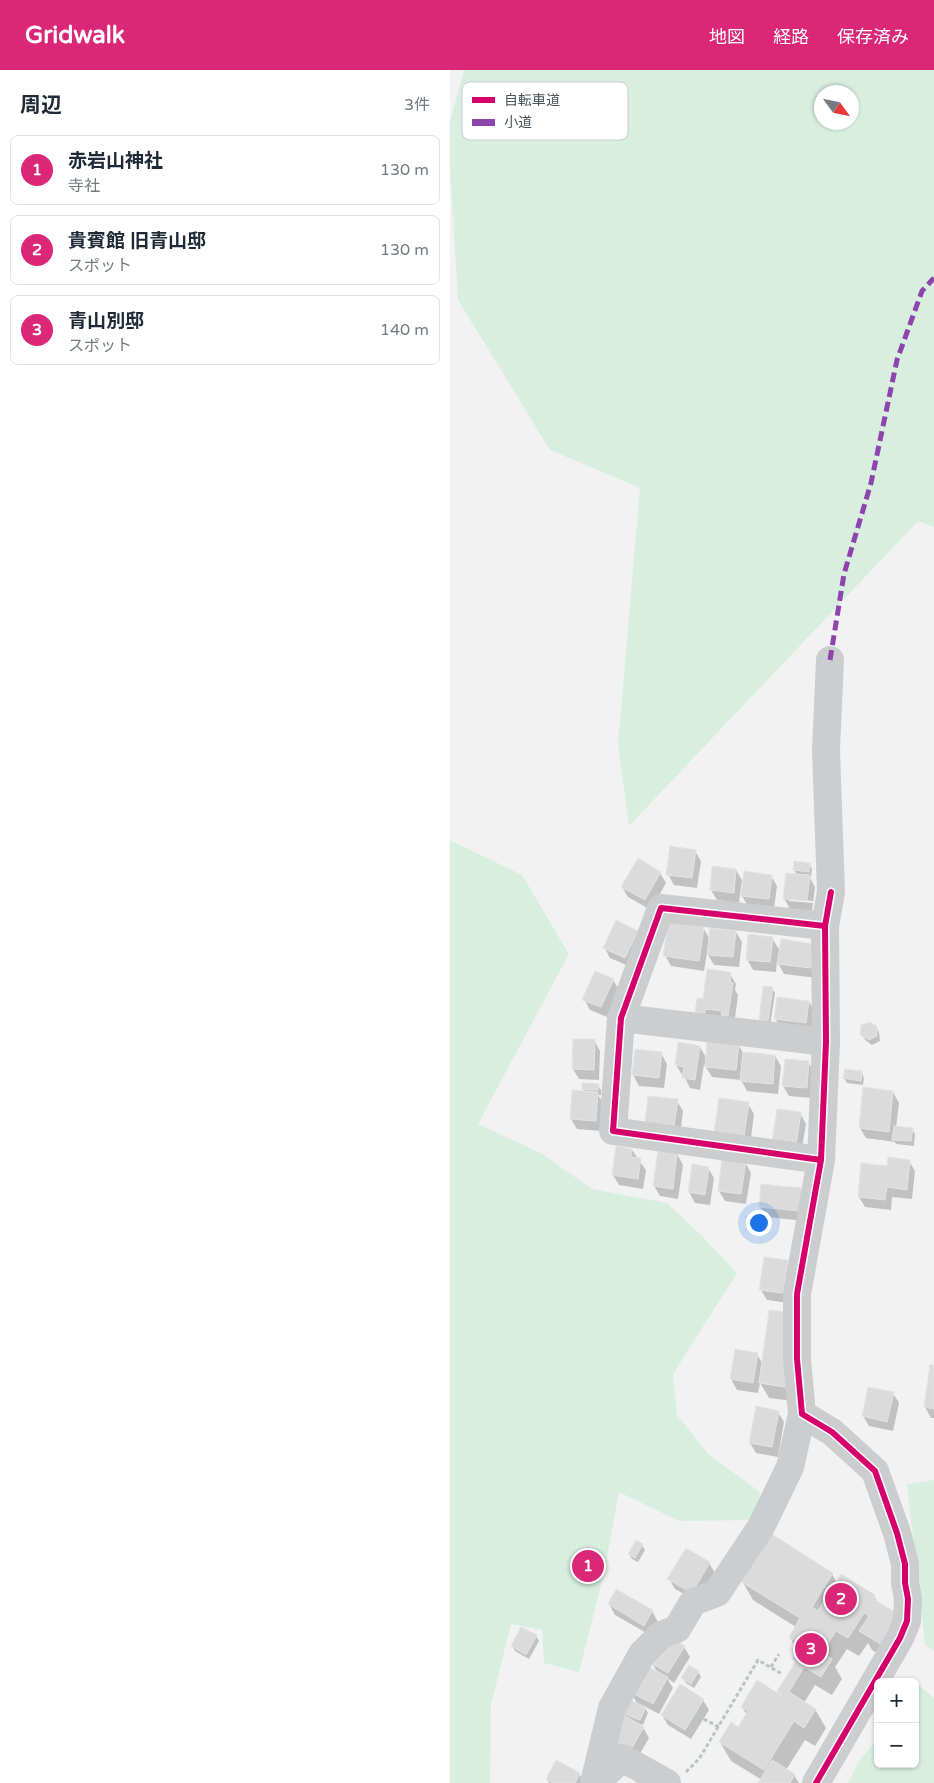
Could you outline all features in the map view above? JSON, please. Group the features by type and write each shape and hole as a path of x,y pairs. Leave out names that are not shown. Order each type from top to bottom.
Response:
{"street":[{"path":"595,1783 612,1708 642,1654 661,1635 677,1629 693,1602 717,1592 761,1527 790,1467 802,1414 797,1359 797,1294 821,1160 826,1042 825,926 831,892 826,750 830,660"},
{"path":"821,1160 613,1131 621,1018 661,908 825,926"},
{"path":"621,1018 826,1042"},
{"path":"802,1414 832,1432 875,1471 905,1564 905,1583 908,1599 907,1622 900,1638 816,1783"},
{"path":"595,1783 622,1758 674,1780"}],"path":[{"path":"771,1667 779,1654"},
{"path":"674,1780 699,1760 758,1660 782,1674"},
{"path":"698,1716 719,1727"}],"green space":[{"path":"464,70 934,70 934,527 918,521 629,826 618,744 640,488 550,450 458,300 450,170 450,122"},
{"path":"450,840 522,875 569,954 478,1124 541,1153 592,1189 667,1203 737,1273 673,1374 677,1415 708,1454 760,1492 758,1520 679,1521 619,1492 605,1569 579,1672 544,1663 542,1630 511,1624 491,1705 490,1783 450,1783"},
{"path":"934,1480 934,1651 925,1644 907,1484"},
{"path":"920,1686 934,1698 934,1783 848,1783 859,1761 874,1743 874,1768 919,1768"}],"building":[{"path":"670,846 696,850 692,878 666,875"},
{"path":"638,858 661,872 645,900 621,887"},
{"path":"794,861 810,863 809,872 793,870"},
{"path":"712,866 736,869 734,893 710,890"},
{"path":"744,871 772,875 769,899 741,896"},
{"path":"786,873 810,875 807,901 783,899"},
{"path":"616,920 638,931 625,958 603,948"},
{"path":"669,921 704,927 699,961 663,956"},
{"path":"710,928 736,931 733,957 707,955"},
{"path":"748,934 773,937 770,962 746,960"},
{"path":"781,939 814,944 811,968 777,964"},
{"path":"707,969 731,972 730,982 733,983 728,1016 721,1015 722,1011 705,1009 705,1013 695,1012 697,998 703,999"},
{"path":"595,971 614,979 601,1007 582,1000"},
{"path":"763,986 773,987 768,1021 759,1020"},
{"path":"777,997 809,1001 806,1023 774,1019"},
{"path":"870,1022 877,1026 877,1036 869,1040 860,1035 861,1025"},
{"path":"573,1039 595,1039 594,1070 572,1069"},
{"path":"707,1040 739,1043 736,1070 705,1067"},
{"path":"678,1042 700,1046 695,1080 682,1078 684,1067 675,1065"},
{"path":"635,1049 662,1052 659,1078 632,1075"},
{"path":"743,1052 775,1055 773,1084 740,1081"},
{"path":"785,1059 809,1061 807,1088 782,1086"},
{"path":"845,1069 862,1071 861,1081 843,1078"},
{"path":"582,1083 599,1084 598,1090 582,1089"},
{"path":"863,1087 893,1091 889,1132 859,1128"},
{"path":"572,1090 598,1092 596,1121 570,1119"},
{"path":"648,1096 678,1099 674,1127 645,1123"},
{"path":"719,1098 749,1102 744,1136 714,1132"},
{"path":"777,1109 801,1112 796,1145 772,1141"},
{"path":"894,1126 913,1128 911,1141 892,1140"},
{"path":"616,1146 632,1149 631,1157 641,1158 638,1179 612,1175"},
{"path":"658,1150 677,1153 673,1189 653,1186"},
{"path":"888,1157 910,1160 907,1190 887,1187 885,1200 858,1197 861,1163 887,1166"},
{"path":"722,1158 746,1161 741,1194 718,1191"},
{"path":"692,1164 709,1167 705,1195 688,1192"},
{"path":"761,1184 802,1188 800,1211 759,1207"},
{"path":"764,1257 788,1260 783,1293 759,1290"},
{"path":"769,1310 794,1313 785,1387 759,1383"},
{"path":"735,1349 758,1353 753,1383 730,1379"},
{"path":"930,1365 934,1365 934,1409 924,1407"},
{"path":"868,1387 894,1392 887,1422 862,1416"},
{"path":"756,1406 779,1411 772,1447 749,1443"},
{"path":"770,1533 833,1573 812,1607 818,1611 841,1574 875,1595 873,1599 900,1615 882,1645 859,1631 869,1616 864,1613 848,1638 836,1631 822,1653 832,1659 821,1677 804,1667 789,1692 816,1709 804,1728 794,1721 764,1770 719,1742 731,1722 738,1727 748,1711 741,1707 757,1680 784,1697 777,1691 796,1661 792,1659 801,1645 789,1637 800,1618 740,1581"},
{"path":"636,1540 643,1544 635,1558 628,1554"},
{"path":"686,1548 710,1562 692,1593 667,1579"},
{"path":"616,1589 653,1610 644,1626 608,1604"},
{"path":"521,1627 537,1635 526,1655 511,1646"},
{"path":"666,1634 685,1646 668,1673 649,1662"},
{"path":"643,1664 668,1677 653,1704 629,1691"},
{"path":"689,1665 699,1671 691,1684 681,1678"},
{"path":"680,1684 704,1699 685,1730 661,1715"},
{"path":"623,1697 646,1707 640,1720 617,1711"},
{"path":"622,1714 644,1727 629,1753 607,1740"},
{"path":"556,1760 580,1773 575,1783 553,1783 546,1779"},
{"path":"772,1760 795,1774 790,1783 758,1783"}],"marked path":[{"path":"830,660 844,574 871,483 897,360 922,291 934,278"}],"cycle path":[{"path":"816,1783 900,1638 907,1621 908,1599 905,1583 905,1564 897,1533 875,1471 832,1432 802,1414 797,1359 797,1294 821,1160 826,1042 825,926 831,892"},
{"path":"821,1160 613,1131 621,1018 661,908 825,926"}],"place":[{"name":"赤岩山神社","path":"588,1566"},
{"name":"貴賓館 旧青山邸","path":"841,1599"},
{"name":"青山別邸","path":"811,1649"}]}
